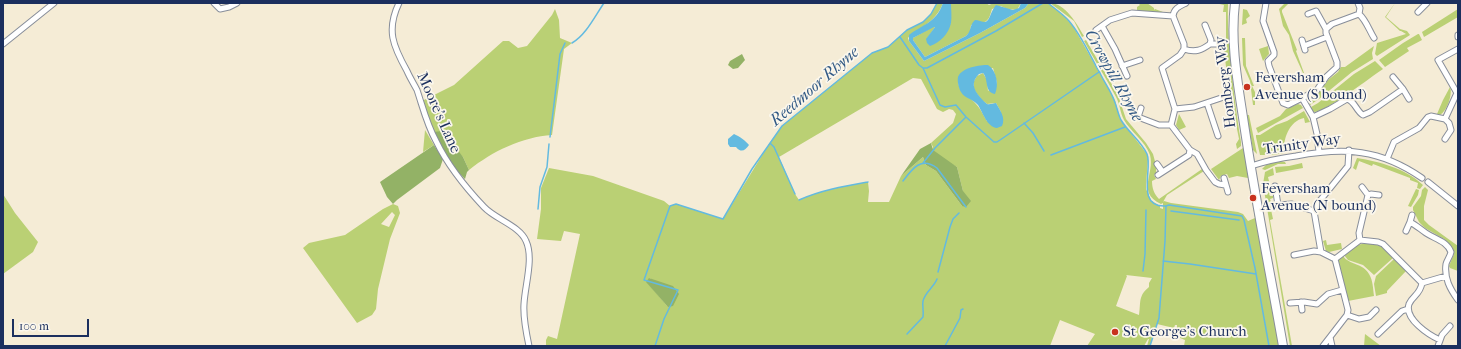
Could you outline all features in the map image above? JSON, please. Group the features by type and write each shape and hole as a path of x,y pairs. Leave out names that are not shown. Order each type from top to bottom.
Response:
{"main road":[{"name":"Homberg Way","path":"1235,3 1233,19 1235,58 1251,166 1283,346"}],"street":[{"path":"3,44 54,3"},
{"path":"214,3 220,9 237,3"},
{"name":"Moore's Lane","path":"399,3 392,21 392,36 402,63 416,89 422,109 436,142 448,164 485,209 520,232 526,241 529,263 524,312 529,346"},
{"path":"1171,125 1176,109 1162,68 1180,55 1184,49 1184,44 1173,16 1173,12 1186,3"},
{"path":"1266,3 1263,22 1274,52 1268,64 1283,103 1288,104 1317,90 1326,77 1337,67 1337,62 1327,37 1326,29 1316,12 1308,14"},
{"path":"1358,3 1360,8 1359,14 1374,38"},
{"path":"1417,4 1420,10 1427,3"},
{"path":"1096,30 1110,20 1132,13 1173,16"},
{"path":"1326,29 1332,24 1359,14"},
{"path":"1206,25 1211,40 1210,44"},
{"path":"1102,26 1116,49 1127,76"},
{"path":"1302,40 1305,48 1327,37"},
{"path":"1184,49 1192,52 1210,44 1217,44"},
{"path":"1445,119 1457,93 1438,60 1458,49"},
{"path":"1122,66 1140,60"},
{"path":"1393,77 1409,99"},
{"path":"1313,117 1348,99 1351,100 1361,114 1366,114 1403,90"},
{"path":"1176,109 1194,107 1220,98"},
{"path":"1302,98 1313,117 1317,134 1318,152"},
{"path":"1207,103 1218,136"},
{"path":"1141,108 1137,119 1159,125 1171,125"},
{"path":"1387,159 1394,142 1417,129 1428,117 1431,116 1445,119 1449,123 1451,130 1445,138"},
{"path":"1171,125 1190,150 1197,154 1215,182 1226,185"},
{"path":"1208,128 1214,125"},
{"path":"1157,164 1160,173 1189,156 1190,150"},
{"path":"1322,252 1314,211 1318,203 1348,166 1349,150"},
{"name":"Trinity Way","path":"1251,166 1318,152 1349,150 1387,159 1402,165 1422,178"},
{"path":"1224,178 1228,192"},
{"path":"1428,182 1456,205 1458,198"},
{"path":"1275,186 1275,206 1292,204 1314,211"},
{"path":"1362,187 1368,195"},
{"path":"1368,195 1379,195"},
{"path":"1360,240 1359,233 1368,195"},
{"path":"1406,231 1412,215"},
{"path":"1410,222 1417,225 1425,233 1441,241 1450,250 1446,276 1453,293 1458,300"},
{"path":"1335,259 1360,240 1378,242 1383,244 1422,283"},
{"path":"1294,255 1314,251 1322,252 1335,259 1348,310 1347,315 1323,346"},
{"path":"1422,283 1446,276"},
{"path":"1422,283 1421,290 1412,299 1408,309 1412,318 1426,333 1440,340"},
{"path":"1453,293 1458,289"},
{"path":"1290,303 1301,302 1317,304 1328,294 1342,290"},
{"path":"1301,302 1302,310"},
{"path":"1378,334 1402,311 1408,309"},
{"path":"1347,315 1358,319 1369,317 1376,310"},
{"path":"1438,346 1444,331 1450,326"},
{"path":"1330,337 1332,346"}],"green space":[{"path":"937,3 943,3 933,19 908,38 924,61 980,33 1025,8 1029,3 1048,3 1064,16 1073,26 1115,100 1120,119 1147,154 1146,189 1151,202 1152,201 1160,206 1160,208 1163,209 1163,203 1161,204 1149,194 1148,182 1151,162 1148,150 1124,120 1116,97 1084,41 1086,40 1118,95 1126,119 1153,154 1156,165 1156,173 1154,175 1156,179 1152,181 1152,186 1159,199 1202,169 1204,171 1167,195 1163,202 1238,212 1243,214 1248,221 1255,218 1248,178 1237,176 1229,178 1227,174 1221,176 1219,180 1211,169 1243,148 1244,142 1277,324 1279,346 1184,346 1185,340 1180,338 1182,331 1177,329 1177,325 1175,325 1174,328 1157,324 1150,346 1147,346 1148,339 1144,346 1087,346 1095,334 1060,320 1050,346 546,346 548,336 557,339 580,234 564,231 561,241 537,239 541,209 541,188 549,168 593,176 664,201 670,206 676,204 723,219 769,144 782,126 872,53 888,47 907,30 923,22 931,14","holes":["993,68 997,83 988,91 987,80 983,73 977,76 974,81 974,90 987,104 996,103 1001,112 987,121 978,106 962,92 958,80","913,78 921,79 937,109 943,112 949,109 953,110 956,114 953,123 931,143 933,147 930,153 957,167 963,191 962,206 936,171 926,165 923,157 901,176 889,202 868,202 868,182 824,191 799,200 779,157","1126,275 1152,278 1149,283 1149,287 1143,293 1139,315 1116,306 1127,276","650,278 668,307 647,282"]},
{"path":"951,3 986,3 989,5 994,3 1021,3 1017,10 1007,9 1001,6 992,9 986,22 971,25 970,32 966,36 925,57 913,38 934,26 935,27 927,39 951,23"},
{"path":"1050,3 1061,6 1066,10 1074,20 1084,36 1082,37 1074,21"},
{"path":"1138,3 1147,3 1154,8 1154,10 1163,12 1162,14 1137,11 1137,7 1140,5"},
{"path":"1215,3 1228,3 1228,26 1231,59 1241,142 1241,146 1237,149 1236,144 1239,139 1234,114 1233,94 1230,95 1224,51 1226,40 1226,12 1223,12 1224,5"},
{"path":"1285,3 1289,3 1282,10 1282,12 1297,50 1296,51 1304,73 1293,51 1289,35 1283,26 1279,9"},
{"path":"1395,3 1386,17 1400,29 1407,31 1410,35 1377,56 1375,54 1377,43 1406,34 1400,31 1385,17"},
{"path":"555,9 559,20 560,38 572,43 564,49 552,135 541,136 508,146 478,163 469,170 463,157 433,132 422,101 454,85 503,41 509,41 518,48 527,46 552,15"},
{"path":"1243,9 1247,10 1250,16 1246,19 1247,23 1242,25"},
{"path":"1458,9 1458,17 1424,37 1422,32"},
{"path":"1418,34 1422,40 1407,48 1409,51 1385,67 1379,60 1403,43"},
{"path":"1242,38 1245,38 1246,66 1254,86 1252,86 1255,92 1255,105 1253,105 1250,81 1243,65"},
{"path":"1268,46 1269,54 1263,61 1259,49"},
{"path":"1374,46 1372,53 1373,59 1352,72 1310,105 1308,100 1309,98 1319,92 1341,67 1345,67"},
{"path":"742,54 745,60 738,68 733,69 728,65 730,61"},
{"path":"1375,61 1383,69 1336,101 1318,111 1313,112 1311,107 1354,74"},
{"path":"1450,87 1451,94 1447,106 1443,113 1440,115 1437,114 1443,100"},
{"path":"1298,104 1303,108 1258,133 1256,128 1280,116 1286,109"},
{"path":"1304,111 1310,122 1305,123 1304,118 1294,123 1288,131 1286,137 1284,153 1260,155 1256,135 1260,135"},
{"path":"1179,114 1186,127 1179,130 1176,125"},
{"path":"1247,115 1249,115 1257,154 1253,150"},
{"path":"425,130 434,145 423,152"},
{"path":"443,131 463,157 469,170 465,179 450,164 433,132"},
{"path":"931,143 933,150 957,167 963,191 971,201 966,207 962,206 936,171 926,165 923,157 901,176 920,149"},
{"path":"434,145 443,159 440,168 393,204 387,197 380,182"},
{"path":"1357,158 1383,164 1400,170 1416,179 1423,185 1420,189 1417,188 1418,183 1410,180 1410,178 1373,164 1372,166 1359,161 1356,170 1353,168"},
{"path":"1279,161 1285,162 1286,164 1278,164 1265,170 1262,169 1266,165"},
{"path":"1302,163 1303,168 1276,173 1275,167"},
{"path":"1273,168 1274,175 1268,177 1272,190 1272,193 1269,194 1270,196 1273,196 1273,198 1270,199 1271,202 1274,201 1274,203 1270,205 1273,219 1270,220 1292,346 1290,346 1263,184 1265,172"},
{"path":"1425,187 1428,190 1424,206 1424,220 1458,246 1458,271 1450,268 1449,266 1454,254 1452,247 1444,239 1425,228 1419,222 1413,210 1413,207 1421,196 1422,190"},
{"path":"1416,189 1419,190 1418,195 1411,207 1408,206"},
{"path":"3,194 15,213 38,242 33,252 3,274"},
{"path":"393,204 398,206 400,213 390,239 378,289 376,309 372,315 357,323 303,248 309,243 345,235 383,209","holes":["392,212 395,215 389,227 381,224"]},
{"path":"1326,240 1327,245 1341,243 1342,249 1329,252 1326,251 1323,241"},
{"path":"1367,243 1381,246 1393,258 1374,275 1363,265 1348,260 1344,255 1357,245"},
{"path":"1343,256 1366,270 1373,285 1374,296 1348,301 1339,263 1339,258"},
{"path":"1394,259 1406,271 1387,291 1387,293 1376,296 1374,284 1376,276"},
{"path":"649,278 673,286 679,294 673,306 668,307 646,282"},
{"path":"1365,334 1381,346 1364,346"}],"water":[{"path":"943,3 951,3 951,23 944,37 937,43 930,46 927,43 926,39 934,27 913,38 925,57 966,36 975,20 984,22 987,21 996,5 1013,10 1019,8 1021,3 1029,3 1025,8 980,33 924,61 909,41 909,35 933,19 937,15"},
{"path":"988,65 995,74 996,78 997,87 995,94 989,91 983,73 976,77 974,88 987,104 996,103 999,108 1003,117 1003,123 1002,126 997,128 988,122 976,103 962,94 958,83 958,77 963,71 976,66"},
{"path":"734,134 749,145 746,149 741,151 736,147 730,147 728,144 728,139"}],"waterway":[{"path":"572,43 582,35 604,3"},
{"name":"Reedmoor Rhyne","path":"655,346 664,319 678,290 644,280 670,206 676,204 723,219 752,169 782,126 872,53 888,47 907,30 923,22 931,14 937,3"},
{"path":"900,37 919,65 923,68 927,68 996,31 1043,3"},
{"name":"Crowpill Rhyne","path":"1048,3 1067,18 1082,40 1111,93 1121,120 1147,154 1147,186 1151,201 1157,205 1166,206 1159,318 1150,346"},
{"path":"550,137 560,54 565,43"},
{"path":"923,68 940,105 945,107 956,105 966,117 994,142 997,142 1099,72"},
{"path":"923,163 935,148 966,117"},
{"path":"1024,123 1033,133 1044,151"},
{"path":"1051,155 1125,127"},
{"path":"770,143 774,147 795,194"},
{"path":"538,209 540,187 547,167 549,144"},
{"path":"903,181 913,168 926,163 931,165 937,168 966,207"},
{"path":"799,200 824,191 868,182"},
{"path":"1166,206 1169,205 1242,216 1255,268 1269,346"},
{"path":"1143,271 1146,210"},
{"path":"1171,211 1239,220"},
{"path":"938,272 950,227 953,219 959,213"},
{"path":"1163,261 1256,274"},
{"path":"907,334 923,317 924,298 937,279"},
{"path":"945,346 960,318 961,310 963,309"}],"place":[{"name":"Feversham Avenue (S bound)","path":"1247,87"},
{"name":"Feversham Avenue (N bound)","path":"1253,198"},
{"name":"St George's Church","path":"1115,332"}]}
